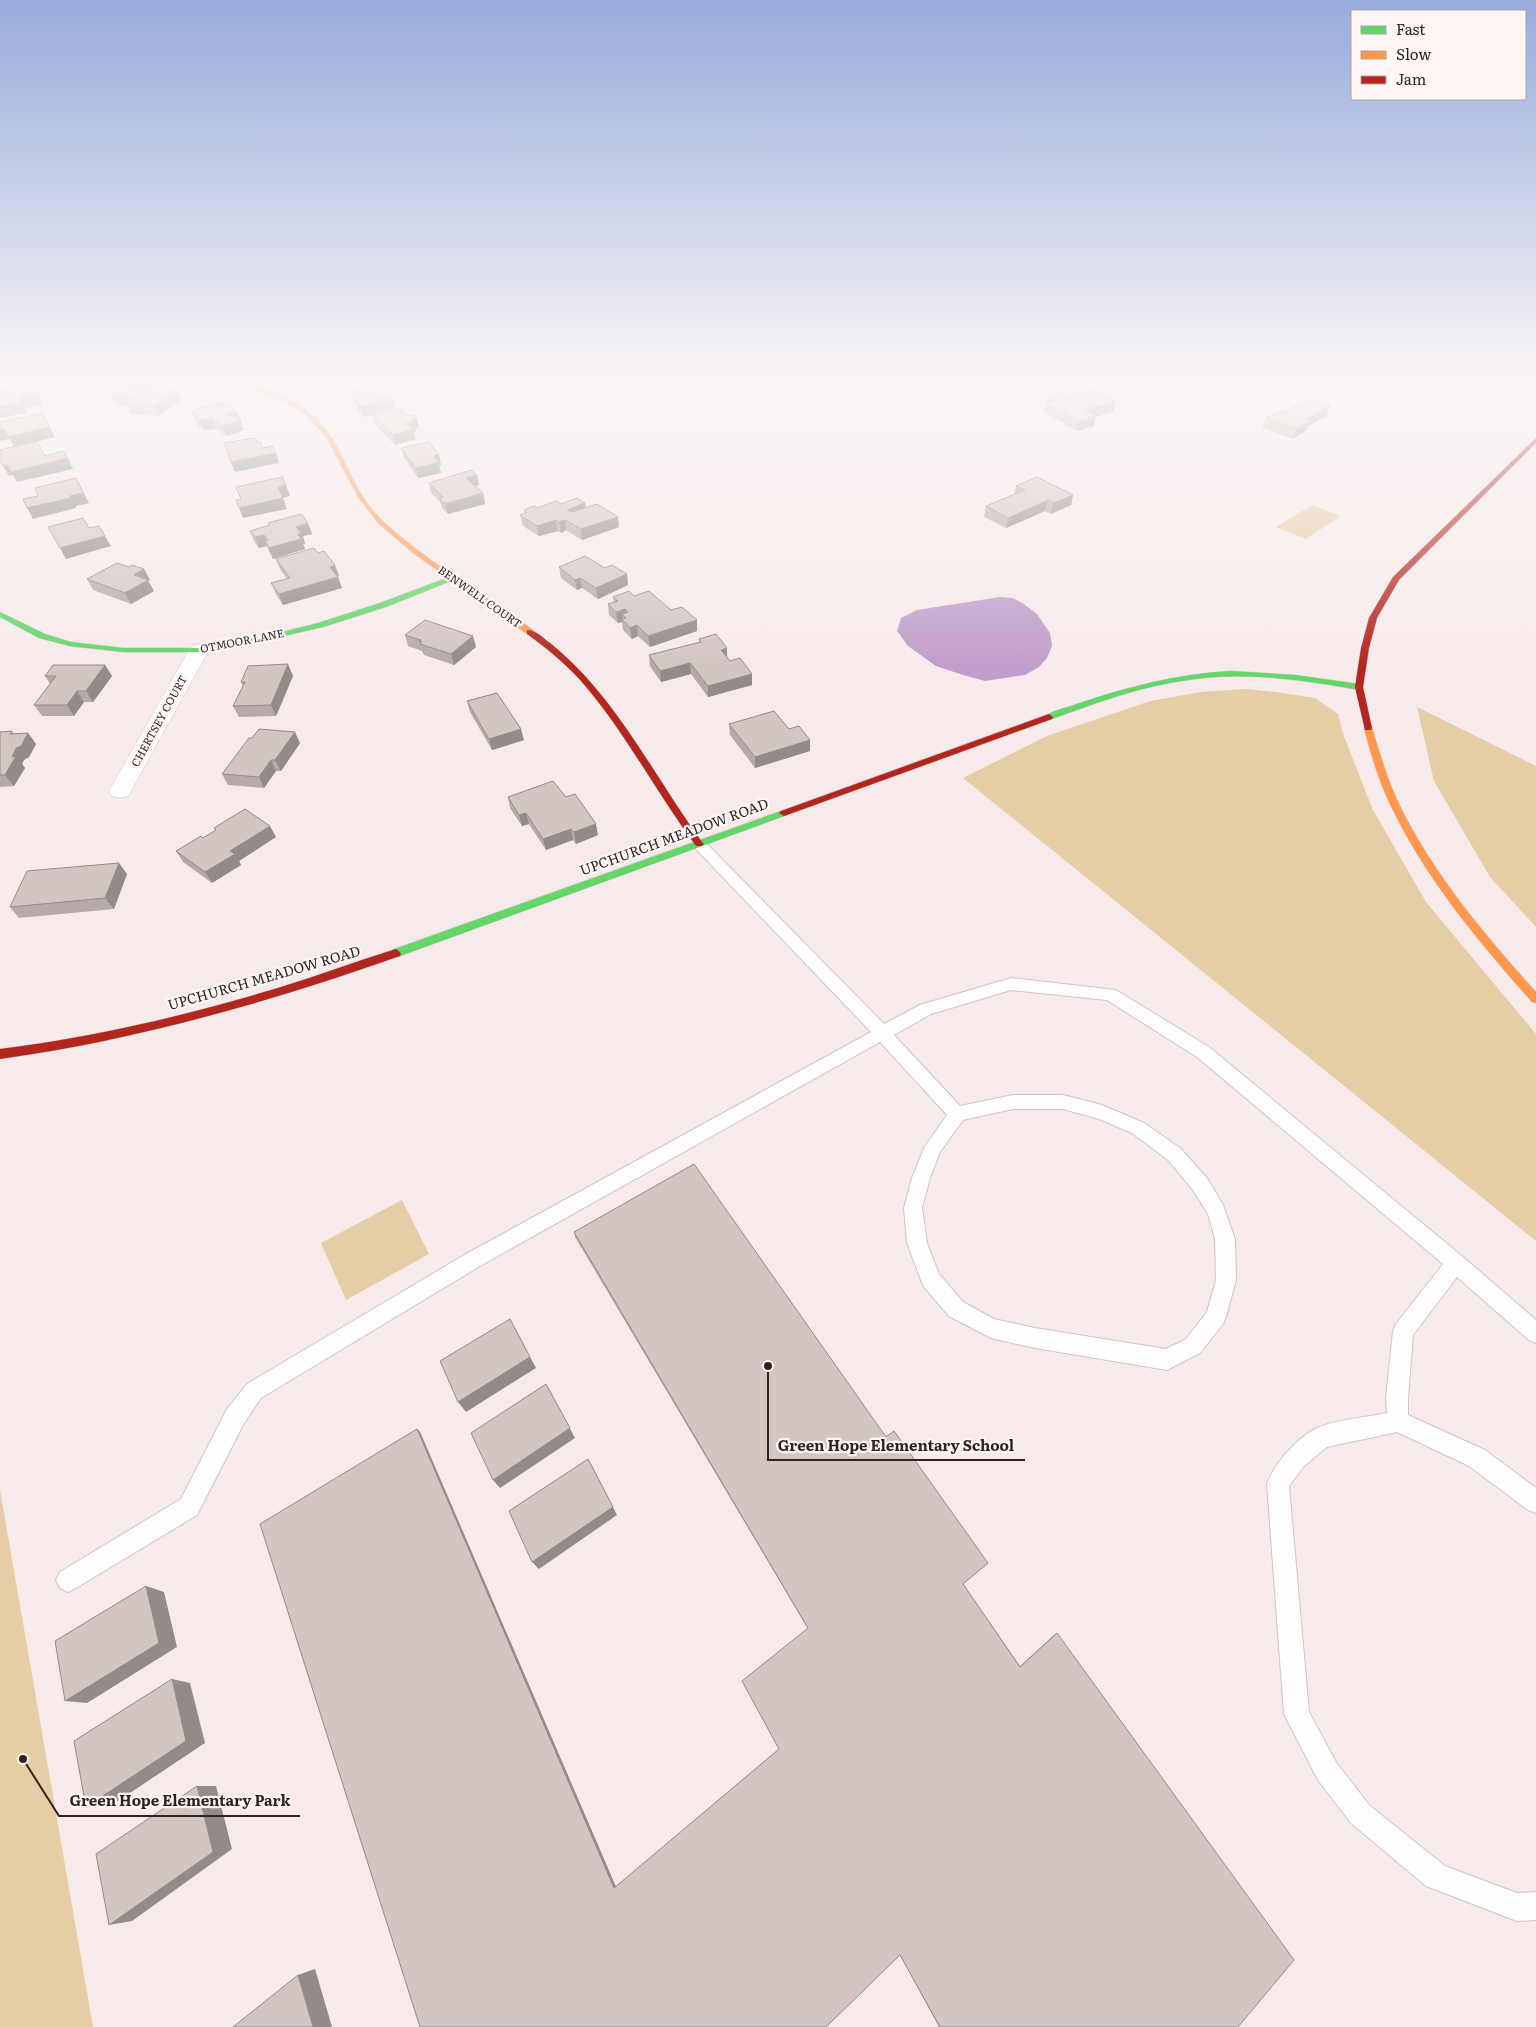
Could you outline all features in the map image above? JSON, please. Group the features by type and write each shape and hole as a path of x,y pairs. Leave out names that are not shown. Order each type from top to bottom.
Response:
{"street":[{"name":"BENWELL COURT","path":"351,478 368,508 390,532 452,579 535,636 589,684 611,712 685,827 700,844"},
{"path":"1498,478 1396,579 1373,618 1365,648 1359,687 1375,758 1404,821 1441,881 1487,945 1536,999"},
{"name":"OTMOOR LANE","path":"0,614 42,636 70,644 123,650 199,650 262,639 320,624 383,605 452,579"},
{"name":"CHERTSEY COURT","path":"120,791 199,650"},
{"name":"UPCHURCH MEADOW ROAD","path":"0,1054 86,1040 171,1021 326,978 1100,699 1142,686 1191,677 1233,674 1282,676 1359,687"}],"lane":[{"path":"700,844 884,1034 957,1114"},
{"path":"68,1580 189,1507 235,1417 254,1391 473,1260 770,1097 856,1047 884,1034 926,1009 1011,984 1110,994 1203,1052 1536,1332"},
{"path":"1013,1102 1063,1102 1102,1112 1138,1128 1174,1154 1200,1184 1216,1211 1225,1239 1226,1280 1216,1317 1193,1346 1166,1360 1035,1338 991,1328 956,1309 931,1280 917,1243 913,1208 921,1178 933,1148 957,1114 1013,1102"},
{"path":"1398,1422 1397,1398 1403,1331 1456,1263"},
{"path":"1536,1502 1476,1458 1398,1422 1322,1437 1296,1458 1278,1483 1298,1714 1327,1771 1360,1814 1436,1876 1517,1907 1536,1906"}],"shaded area":[{"path":"1312,505 1341,516 1306,539 1276,527"},
{"path":"1000,597 1013,598 1024,604 1037,614 1050,633 1052,646 1047,658 1039,667 1025,675 985,681 936,666 908,646 897,631 901,618 917,610"},
{"path":"1246,689 1315,698 1338,714 1343,734 1373,810 1426,902 1536,1034 1536,1241 963,778 1047,736 1150,701 1201,692"},
{"path":"1417,707 1536,766 1536,927 1490,877 1434,781"},
{"path":"402,1200 429,1254 346,1300 321,1243"},
{"path":"0,1490 93,2027 0,2027"}],"building":[{"path":"76,478 83,493 70,496 71,498 27,508 23,499 38,496 35,488"},
{"path":"279,478 282,478 286,485 278,487 283,498 239,508 236,500 241,499 236,487"},
{"path":"446,478 467,478 466,478 483,493 445,504 439,498 443,497 429,483"},
{"path":"1038,478 1073,495 1053,503 1048,500 1008,518 986,506 1025,490 1016,486"},
{"path":"577,498 585,503 567,510 572,512 597,504 618,517 581,529 565,520 559,522 556,520 537,526 520,515 527,512 524,510 534,506 537,508 556,501 561,504"},
{"path":"301,514 308,523 296,527 301,533 298,534 301,539 269,548 265,541 268,540 264,535 255,537 250,531 270,525 268,523"},
{"path":"83,518 89,528 99,526 105,536 60,548 48,527"},
{"path":"314,548 318,553 324,551 335,565 330,567 338,577 279,594 271,583 290,578 276,559"},
{"path":"585,556 605,568 612,565 627,574 596,588 580,578 575,580 559,567"},
{"path":"117,563 144,569 134,575 148,580 125,593 87,579"},
{"path":"629,591 634,596 649,591 671,610 682,607 697,620 648,636 637,625 630,628 622,619 626,618 622,614 628,612 625,609 616,612 608,604 618,601 613,597"},
{"path":"425,620 473,636 451,654 420,644 422,642 419,641 421,640 405,635"},
{"path":"716,634 727,648 721,650 730,661 740,658 752,674 708,686 690,663 660,671 649,655 701,642 699,639"},
{"path":"288,664 271,705 233,706 245,682 241,682 248,666"},
{"path":"53,665 105,665 86,691 77,691 67,705 34,705 56,676 45,676"},
{"path":"497,693 521,729 489,739 467,701"},
{"path":"774,711 789,729 799,726 810,740 755,757 729,724"},
{"path":"259,729 295,732 275,760 271,760 259,777 222,774 249,738 252,738"},
{"path":"12,731 10,734 28,733 21,746 16,748 12,757 16,756 5,775 0,775 0,732"},
{"path":"553,781 566,797 575,794 596,824 574,832 571,829 543,839 526,813 519,815 508,797"},
{"path":"245,809 270,826 230,851 235,854 205,872 176,851 201,836 203,838 216,830 214,828"},
{"path":"119,863 105,898 10,907 27,871"},
{"path":"694,1164 886,1437 894,1431 988,1563 963,1584 1020,1667 1057,1633 1294,1960 1238,2027 940,2027 900,1955 826,2027 420,2027 260,1524 417,1429 614,1888 779,1749 742,1681 808,1628 574,1232"},
{"path":"510,1319 530,1357 458,1402 440,1361"},
{"path":"546,1384 570,1428 493,1480 471,1433"},
{"path":"588,1459 613,1507 532,1562 509,1511"},
{"path":"146,1586 159,1643 65,1701 55,1641"},
{"path":"172,1679 186,1741 86,1807 74,1741"},
{"path":"197,1786 213,1852 109,1925 96,1854"},
{"path":"298,1975 313,2027 233,2027"}],"traffic: fast":[{"path":"0,614 42,636 70,644 123,650 199,650 262,639 320,625 383,605 452,579"},
{"path":"1049,717 1100,699 1188,677 1231,674 1274,675 1359,687"},
{"path":"396,953 784,813"}],"traffic: slow":[{"path":"350,478 372,512 397,538 434,566 530,632"},
{"path":"1368,728 1379,766 1394,803 1434,873 1483,939 1536,999"}],"traffic: jam":[{"path":"1368,728 1359,687 1365,648 1373,618 1396,579 1498,478"},
{"path":"530,632 562,657 590,686 619,724 671,805 699,844"},
{"path":"784,813 1049,717"},
{"path":"0,1054 75,1043 165,1023 281,991 396,953"}],"place":[{"name":"Green Hope Elementary School","path":"768,1366"},
{"name":"Green Hope Elementary Park","path":"23,1759"}]}
